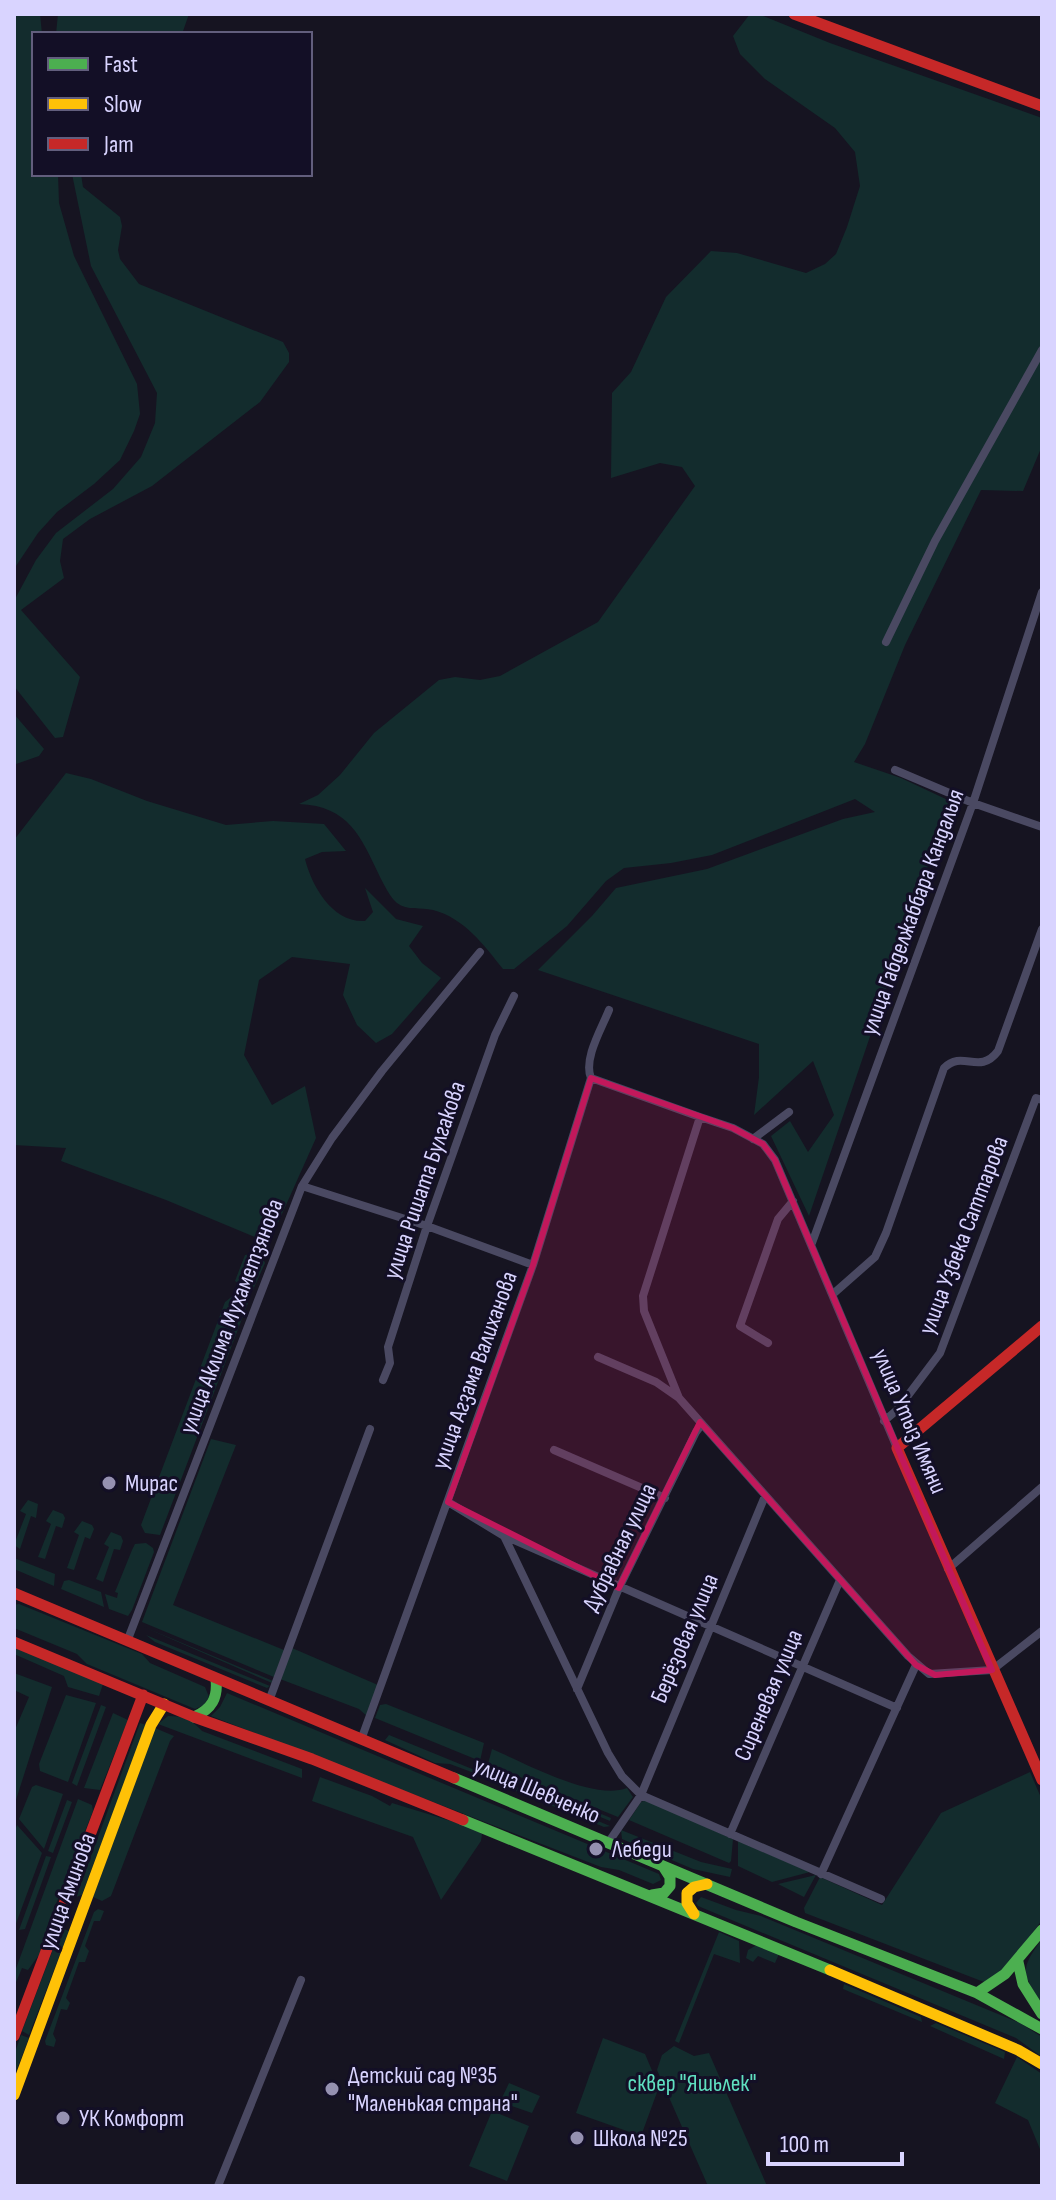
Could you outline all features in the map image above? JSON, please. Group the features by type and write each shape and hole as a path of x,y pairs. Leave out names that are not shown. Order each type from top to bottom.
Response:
{"main road":[{"path":"794,14 1042,106"},
{"path":"897,1448 1042,1326"},
{"name":"улица Утыз Имяни","path":"897,1448 992,1670 1041,1772"},
{"name":"улица Шевченко","path":"17,1596 128,1639 608,1843 977,1993 1042,2029"},
{"path":"14,1642 194,1717 312,1759 649,1895 930,2011 1042,2064"},
{"path":"194,1717 214,1703 216,1679"},
{"name":"улица Аминова","path":"14,2036 143,1695"},
{"name":"улица Аминова","path":"14,2095 151,1725 164,1704"},
{"path":"649,1895 669,1891 672,1883 670,1873 662,1865"},
{"path":"694,1914 687,1907 685,1898 688,1889 696,1884 707,1884"},
{"path":"66,1897 86,1905"},
{"path":"58,1917 71,1916 77,1928"},
{"path":"977,1993 998,1983 1042,1930"},
{"path":"1018,1962 1023,1988 1042,2014"}],"street":[{"path":"886,642 935,541 1042,350"},
{"name":"улица Габделжаббара Кандалыя","path":"812,1243 973,803 1042,592"},
{"path":"895,770 973,803 1042,827"},
{"path":"833,1294 875,1257 944,1068 956,1061 984,1063 993,1059 998,1051 1042,929"},
{"name":"улица Аклима Мухаметзянова","path":"128,1639 302,1186 365,1093 480,952"},
{"name":"улица Ришата Булгакова","path":"383,1380 390,1363 388,1347 427,1226 495,1035 514,996"},
{"name":"улица Агзама Валиханова","path":"361,1740 533,1265 591,1078 588,1071 590,1060 609,1010"},
{"name":"улица Утыз Имяни","path":"591,1078 733,1128 763,1144 775,1160 812,1243 897,1448"},
{"name":"улица Узбека Саттарова","path":"884,1421 897,1410 940,1353 1036,1098 1042,1100"},
{"path":"753,1139 789,1112"},
{"path":"679,1398 644,1311 643,1296 700,1117"},
{"path":"302,1186 427,1226 533,1265"},
{"path":"768,1343 740,1326 778,1219 793,1201"},
{"path":"598,1357 656,1382 679,1398 916,1665 935,1675 992,1670 1042,1631"},
{"name":"Дубравная улица","path":"577,1689 619,1588 702,1424"},
{"path":"269,1701 370,1429"},
{"path":"554,1450 665,1498"},
{"path":"948,1569 1042,1487"},
{"name":"Берёзовая улица","path":"608,1843 641,1795 765,1496"},
{"path":"448,1502 504,1536 897,1708"},
{"path":"504,1536 615,1765 641,1795 732,1830 881,1899"},
{"name":"Сиреневая улица","path":"732,1830 840,1580"},
{"path":"823,1870 916,1665"},
{"path":"218,2186 301,1980"}],"highlighted area":[{"path":"591,1078 733,1128 763,1144 775,1160 992,1670 935,1675 916,1665 700,1422 619,1588 448,1502 533,1265"}],"green space":[{"path":"14,14 40,14 42,32 32,32 32,176 58,176 59,203 74,256 137,384 140,414 120,460 57,512 38,533 14,569"},
{"path":"58,14 189,14 183,32 56,32"},
{"path":"750,14 758,14 830,43 1042,118 1042,446 1023,491 981,490 905,645 865,744 854,762 901,778 950,801 809,1216 771,1136 790,1121 808,1152 834,1115 813,1061 754,1115 759,1044 538,970 616,888 707,869 843,819 875,812 855,799 712,855 624,868 606,881 567,926 514,969 503,969 454,919 433,910 410,908 397,903 387,891 359,837 342,817 316,806 299,804 318,795 340,775 374,733 439,680 455,677 480,680 500,676 598,622 695,486 682,467 660,463 611,478 612,393 631,372 666,297 711,251 737,253 806,273 825,264 836,254 860,186 855,152 835,128 765,79 740,54 733,36"},
{"path":"72,176 81,176 83,187 120,217 120,259 139,284 283,342 289,353 289,362 260,402 152,486 90,519 63,539 60,561 64,578 21,610 80,677 63,737 55,738 14,686 14,601 36,560 56,533 113,489 141,457 155,423 157,393 91,266"},
{"path":"14,714 44,749 39,756 16,764"},
{"path":"66,773 226,825 273,821 324,824 346,851 322,852 305,859 313,881 334,910 354,920 365,921 373,912 365,888 396,919 423,926 409,946 422,963 441,978 392,1034 376,1043 357,1025 343,995 350,964 292,957 259,980 244,1055 272,1105 305,1086 316,1138 269,1243 61,1161 66,1148 14,1145 14,840"},
{"path":"252,1254 265,1263 253,1290 235,1281 245,1255"},
{"path":"234,1295 248,1303 160,1535 145,1533 141,1525 225,1302"},
{"path":"211,1439 236,1445 173,1605 284,1650 274,1677 142,1622"},
{"path":"28,1500 38,1504 36,1518 31,1516 20,1549 14,1545 26,1514 20,1511"},
{"path":"53,1510 65,1518 62,1528 56,1526 45,1559 38,1557 51,1524 46,1521"},
{"path":"82,1521 94,1529 90,1539 85,1537 74,1570 67,1568 79,1535 74,1532"},
{"path":"111,1532 121,1536 123,1541 120,1550 114,1549 103,1582 96,1579 109,1547 104,1544"},
{"path":"146,1543 154,1552 132,1610 128,1616 109,1609 105,1594 117,1598 118,1593 115,1592 135,1544"},
{"path":"14,1558 55,1574 54,1586 14,1569"},
{"path":"64,1581 101,1592 104,1607 61,1589"},
{"path":"19,1604 142,1654 150,1663 205,1687 209,1697 204,1705 195,1709 87,1664 77,1654 14,1628 14,1605"},
{"path":"144,1627 273,1681 272,1683"},
{"path":"146,1635 270,1686 267,1688 155,1642"},
{"path":"14,1647 103,1684 99,1696 68,1687 64,1676 14,1654"},
{"path":"292,1648 378,1685 368,1717 359,1709 280,1679"},
{"path":"14,1673 52,1687 15,1803 14,1732 29,1697 14,1690"},
{"path":"227,1693 659,1874 661,1880 653,1884 619,1870 601,1867 211,1716"},
{"path":"66,1695 96,1703 68,1782 40,1771 39,1764"},
{"path":"386,1704 484,1743 480,1761 375,1718 380,1705"},
{"path":"101,1705 106,1707 77,1786 72,1783"},
{"path":"113,1713 128,1720 100,1790 84,1788"},
{"path":"168,1716 187,1719 202,1731 302,1769 302,1778 158,1724"},
{"path":"140,1723 146,1725 82,1895 76,1897"},
{"path":"155,1728 174,1736 111,1896 102,1901 93,1897"},
{"path":"389,1735 477,1771 474,1773 450,1764 435,1763 385,1740"},
{"path":"492,1749 559,1779 596,1789 613,1791 627,1788 633,1797 618,1817 488,1764"},
{"path":"483,1768 611,1818 610,1821"},
{"path":"1030,1772 1042,1800 1042,1920 1012,1961 992,1981 984,1982 805,1913 804,1908 820,1877 882,1905 941,1813"},
{"path":"483,1773 611,1826 604,1827 484,1778"},
{"path":"320,1777 390,1806 392,1803 477,1829 482,1834 481,1841 441,1900 413,1837 312,1801"},
{"path":"36,1785 63,1794 44,1849 19,1819 32,1787"},
{"path":"78,1799 92,1805 93,1811 48,1924 41,1952 28,1970 22,1968 14,1987 14,1974"},
{"path":"67,1800 72,1802 53,1853 48,1851"},
{"path":"646,1800 733,1839 731,1861 729,1863 629,1820 641,1802"},
{"path":"17,1825 42,1853 14,1929 14,1833"},
{"path":"621,1830 701,1862 732,1869 730,1877 693,1869 622,1839"},
{"path":"738,1841 810,1872 772,1882 738,1866"},
{"path":"46,1856 51,1857 25,1929 19,1930"},
{"path":"816,1875 804,1897 778,1884"},
{"path":"701,1897 761,1916 1020,2023 1042,2037 1042,2057 1016,2038 698,1906 696,1903"},
{"path":"98,1909 104,1911 100,1921 94,1921 85,1946 89,1951 85,1962 79,1962 66,1998 70,2003 67,2010 61,2009 53,2034 56,2040 54,2047 46,2045 94,1912"},
{"path":"61,1928 69,1931 29,2035 22,2031"},
{"path":"719,1932 739,1941 740,1963 714,1954 679,2043 675,2041"},
{"path":"1042,1939 1042,2003 1030,1985 1026,1971 1030,1957"},
{"path":"755,1946 779,1954 775,1963 758,1956 753,1962 746,1958 748,1950"},
{"path":"844,1984 921,2017 922,2022 843,1989"},
{"path":"936,2023 1005,2052 1004,2059 930,2026"},
{"path":"21,2035 29,2038 14,2077 14,2055"},
{"path":"603,2038 645,2054 659,2087 641,2136 576,2113"},
{"name":"сквер \"Яшьлек\"","path":"674,2046 694,2056 709,2053 767,2186 708,2186 657,2070 662,2055"},
{"path":"1017,2057 1042,2074 1042,2154 1028,2120 995,2103"},
{"path":"509,2083 540,2096 532,2113 500,2102"},
{"path":"492,2111 529,2126 507,2181 469,2166"}],"traffic: fast":[{"path":"194,1717 212,1702 216,1679"},
{"path":"454,1778 796,1922 977,1993 1042,2029"},
{"path":"463,1820 830,1970"},
{"path":"652,1895 664,1893 670,1886 670,1877 663,1866"},
{"path":"977,1993 1005,1974 1042,1930"},
{"path":"1018,1962 1023,1984 1042,2014"}],"traffic: slow":[{"path":"14,2095 151,1725 164,1704"},
{"path":"694,1914 687,1903 687,1893 694,1887 707,1884"},
{"path":"830,1970 1018,2050 1042,2064"}],"traffic: jam":[{"path":"794,14 1042,106"},
{"path":"1042,1326 897,1448 1042,1780"},
{"path":"14,1593 454,1778"},
{"path":"14,1642 194,1717 312,1759 463,1820"},
{"path":"14,2036 143,1695"}],"place":[{"name":"Мирас","path":"109,1483"},
{"name":"Лебеди","path":"596,1849"},
{"name":"Детский сад №35 \"Маленькая страна\"","path":"332,2089"},
{"name":"УК Комфорт","path":"63,2118"},
{"name":"Школа №25","path":"577,2138"}]}
